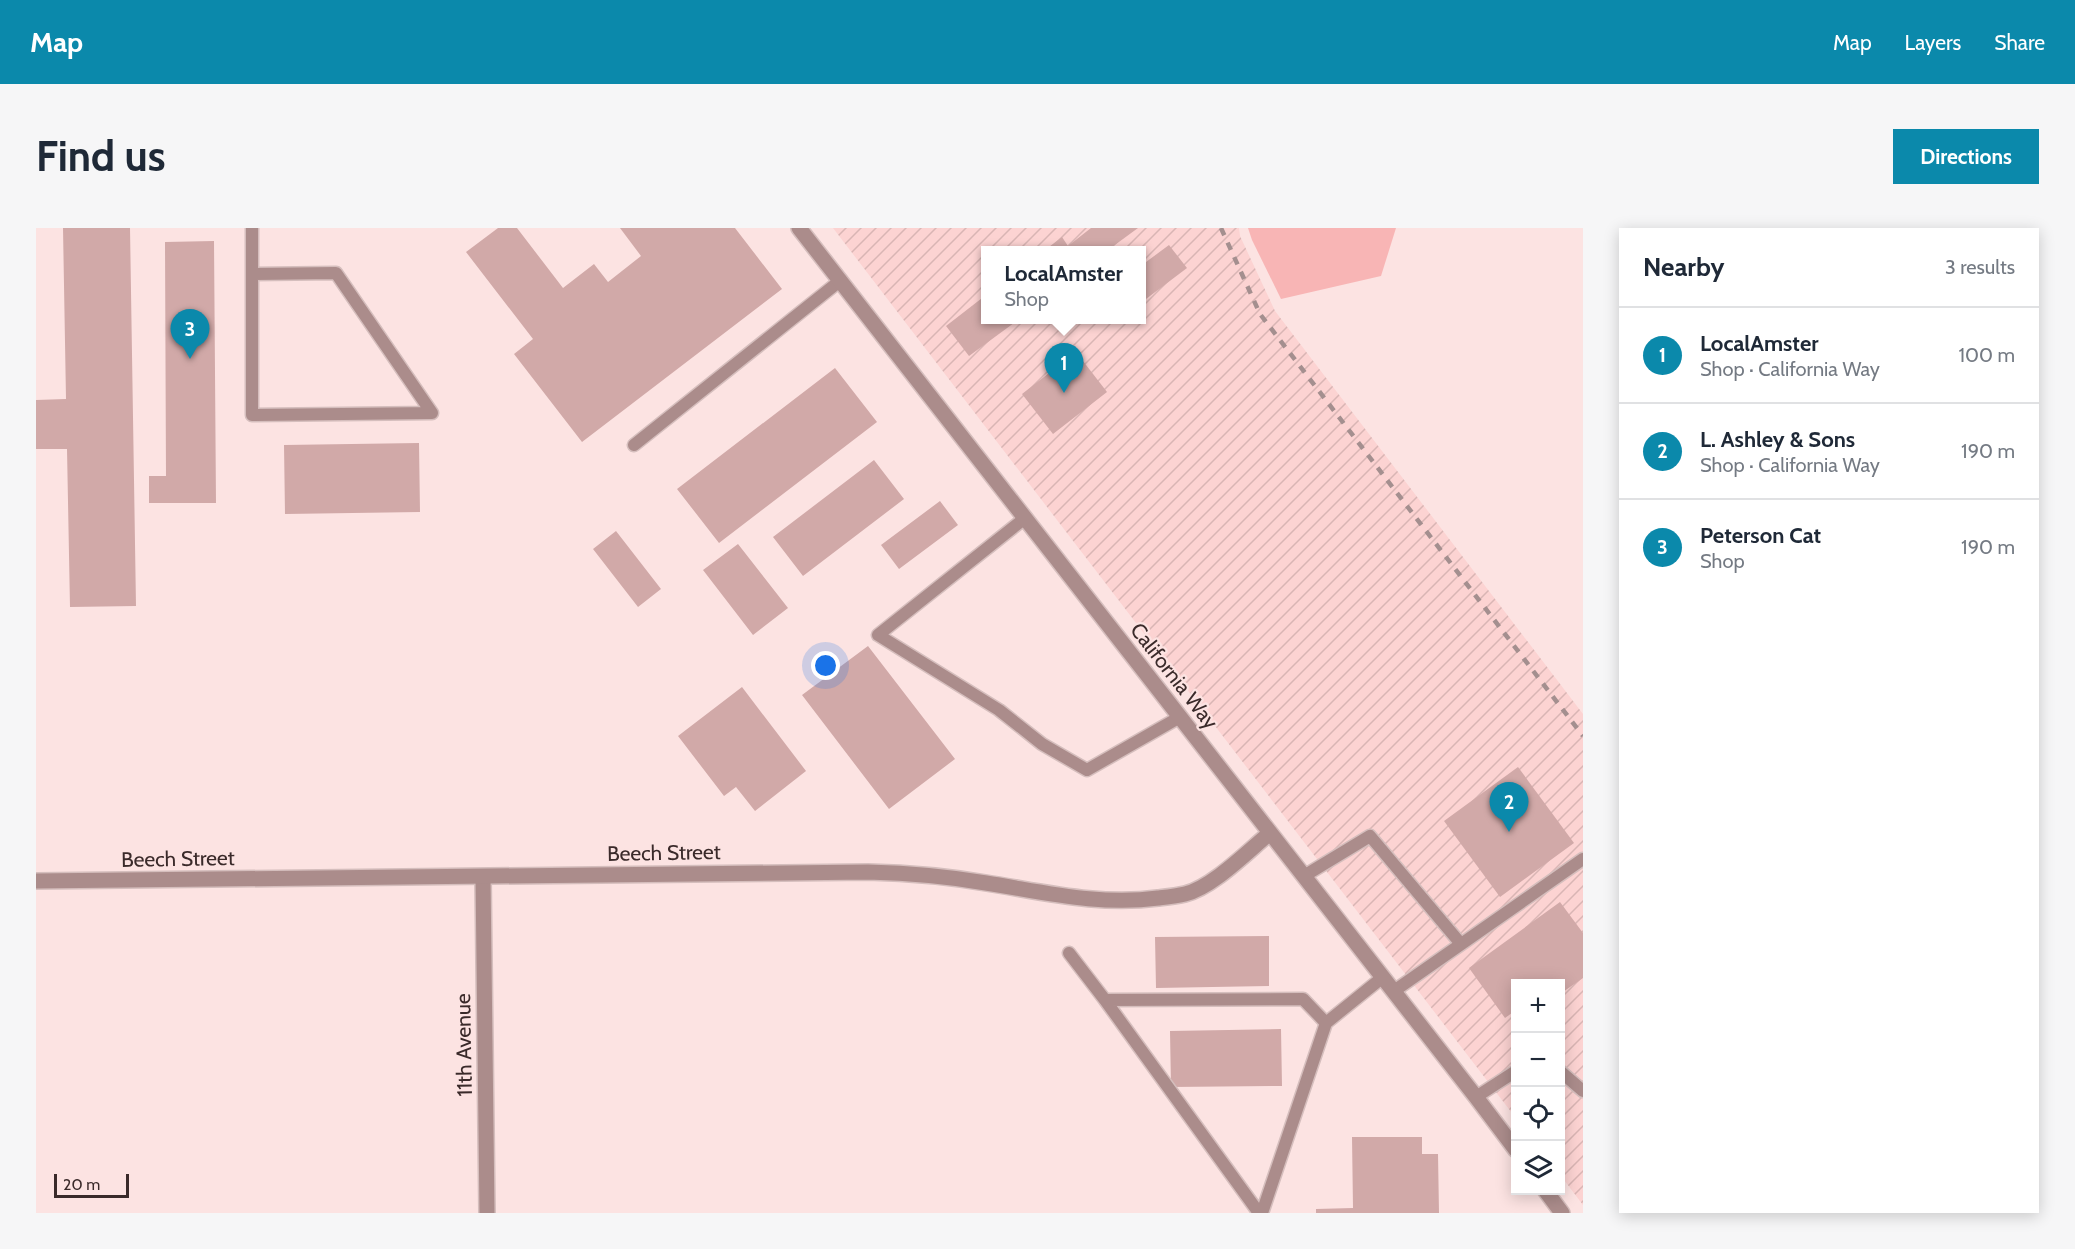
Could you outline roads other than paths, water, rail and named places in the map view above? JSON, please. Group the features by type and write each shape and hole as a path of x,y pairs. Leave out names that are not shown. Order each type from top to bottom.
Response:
{"street":[{"name":"California Way","path":"800,228 1511,1145"},
{"name":"Beech Street","path":"36,881 867,872 928,874 1040,893 1086,899 1133,901 1187,894 1227,869 1270,832"},
{"name":"11th Avenue","path":"483,877 487,1213"},
{"path":"1548,1195 1562,1213"}],"lane":[{"path":"252,228 252,274 252,415 432,413 336,273 252,274"},
{"path":"633,445 841,280"},
{"path":"1024,518 878,635 999,710 1042,744 1087,770 1180,717"},
{"path":"1304,876 1370,836 1461,944"},
{"path":"1394,991 1583,859"},
{"path":"1069,952 1261,1213"},
{"path":"1261,1213 1326,1023 1383,977"},
{"path":"1105,1000 1304,999 1326,1023"},
{"path":"1476,1097 1511,1074"},
{"path":"1565,1075 1583,1091"}],"railway":[{"path":"1221,228 1260,314 1583,736"}],"place":[{"name":"Peterson Cat","path":"190,359"},
{"name":"LocalAmster","path":"1064,393"},
{"name":"L. Ashley & Sons","path":"1509,832"}]}
